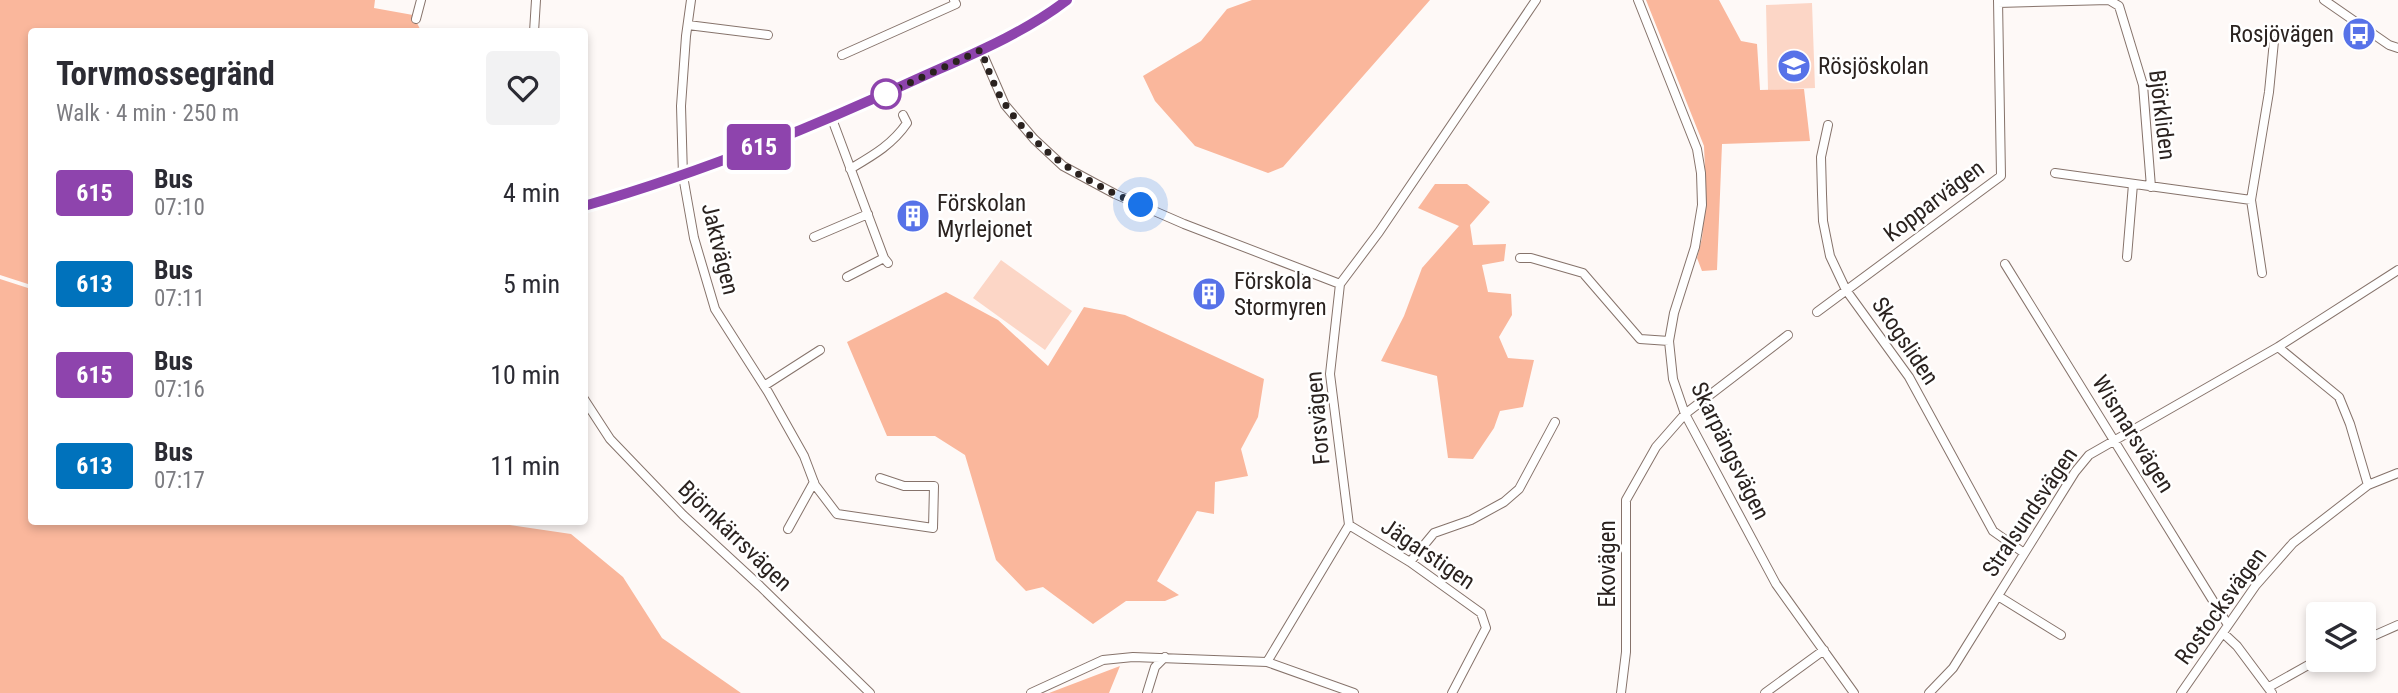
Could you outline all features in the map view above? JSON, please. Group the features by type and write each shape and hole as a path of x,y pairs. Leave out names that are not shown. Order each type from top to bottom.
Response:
{"street":[{"path":"416,19 421,0"},
{"path":"534,28 536,0"},
{"name":"Jaktvägen","path":"691,0 681,106 683,176 694,238 715,309 764,386 804,456 814,482 837,514 933,527 934,486 904,486 880,478"},
{"path":"842,55 946,9 956,4 954,0"},
{"path":"588,205 683,176 832,119 981,50 1068,0"},
{"path":"981,50 1005,105 1034,139 1063,166 1124,198 1340,284 1379,232 1536,0"},
{"name":"Skarpängsvägen","path":"1637,0 1697,149 1701,173 1702,205 1695,247 1674,313 1669,341 1674,379 1685,414 1776,584 1854,693"},
{"path":"2324,0 2389,45 2398,48"},
{"name":"Björkliden","path":"1998,1 2109,1 2119,6 2143,85 2151,187"},
{"name":"Kopparvägen","path":"1817,312 2001,176 1998,1"},
{"path":"688,25 768,35"},
{"path":"2262,273 2251,200 2269,92 2274,41"},
{"path":"850,169 884,149 907,123 904,115"},
{"path":"832,119 886,260 848,277"},
{"name":"Skogsliden","path":"1828,125 1821,157 1823,222 1830,256 1846,290 1909,377 1993,531 2024,553"},
{"name":"Björkliden","path":"2054,173 2251,200"},
{"name":"Björkliden","path":"2127,257 2133,184"},
{"path":"814,237 868,214"},
{"path":"1520,258 1531,258 1583,273 1640,339 1669,341"},
{"name":"Wismarsvägen","path":"2006,264 2225,629 2271,691"},
{"name":"Stralsundsvägen","path":"1928,693 1953,667 2075,472 2089,455 2278,347 2398,270"},
{"name":"Forsvägen","path":"1340,284 1330,374 1349,525"},
{"name":"Ekovägen","path":"1621,693 1626,652 1626,499 1656,447 1685,414 1788,335"},
{"path":"2278,347 2339,397 2368,485"},
{"path":"764,386 820,350"},
{"name":"Björnkärrsvägen","path":"588,405 610,439 683,515 870,693"},
{"path":"1410,562 1434,533 1471,520 1504,502 1519,489 1555,422"},
{"name":"Rostocksvägen","path":"2181,693 2256,584 2293,542 2368,485 2398,473"},
{"path":"788,529 814,482"},
{"path":"1267,662 1349,525"},
{"name":"Jägarstigen","path":"1349,525 1410,562 1481,613 1486,628 1452,693"},
{"name":"Stralsundsvägen","path":"1998,596 2061,635"},
{"path":"2376,634 2398,625"},
{"path":"1765,693 1824,650"},
{"path":"1147,693 1155,667 1165,657"},
{"path":"1031,693 1103,660 1165,657 1267,662 1354,693"},
{"path":"2271,691 2306,668"}],"shaded area":[{"path":"0,0 375,0 374,8 413,15 420,28 28,28 28,284 0,275"},
{"path":"1252,0 1430,0 1283,167 1268,173 1195,146 1155,101 1143,76 1201,41 1227,9"},
{"path":"1646,0 1719,0 1741,41 1757,44 1760,90 1804,89 1810,141 1722,144 1717,270 1702,271 1697,258 1702,238 1706,192 1704,146"},
{"path":"1812,3 1815,88 1768,90 1766,5"},
{"path":"1435,184 1467,184 1490,202 1470,225 1473,245 1506,244 1504,261 1482,265 1488,292 1511,294 1512,315 1499,337 1508,358 1534,360 1523,407 1500,411 1494,428 1473,459 1448,458 1437,376 1381,361 1404,316 1422,268 1459,226 1418,208"},
{"path":"1001,260 1072,311 1045,350 973,298"},
{"path":"0,279 28,288 28,525 510,525 571,534 623,577 662,638 741,693 0,693"},
{"path":"946,292 998,320 1048,366 1084,307 1125,315 1264,379 1258,417 1241,449 1248,476 1215,482 1214,514 1197,511 1157,581 1179,595 1165,601 1126,601 1093,624 1043,587 1026,591 996,560 965,455 935,436 887,436 847,342"},
{"path":"1120,666 1109,693 1049,693"}],"bus line":[{"name":"615","path":"588,205 683,176 832,119 981,50 1067,0"}],"place":[{"name":"Rosjövägen","path":"2359,34"},
{"name":"Rösjöskolan","path":"1794,66"},
{"name":"Förskolan Myrlejonet","path":"913,216"},
{"name":"Förskola Stormyren","path":"1209,294"}],"route":[{"path":"886,94 881,96 981,50 1005,105 1034,139 1063,166 1141,205"}]}
